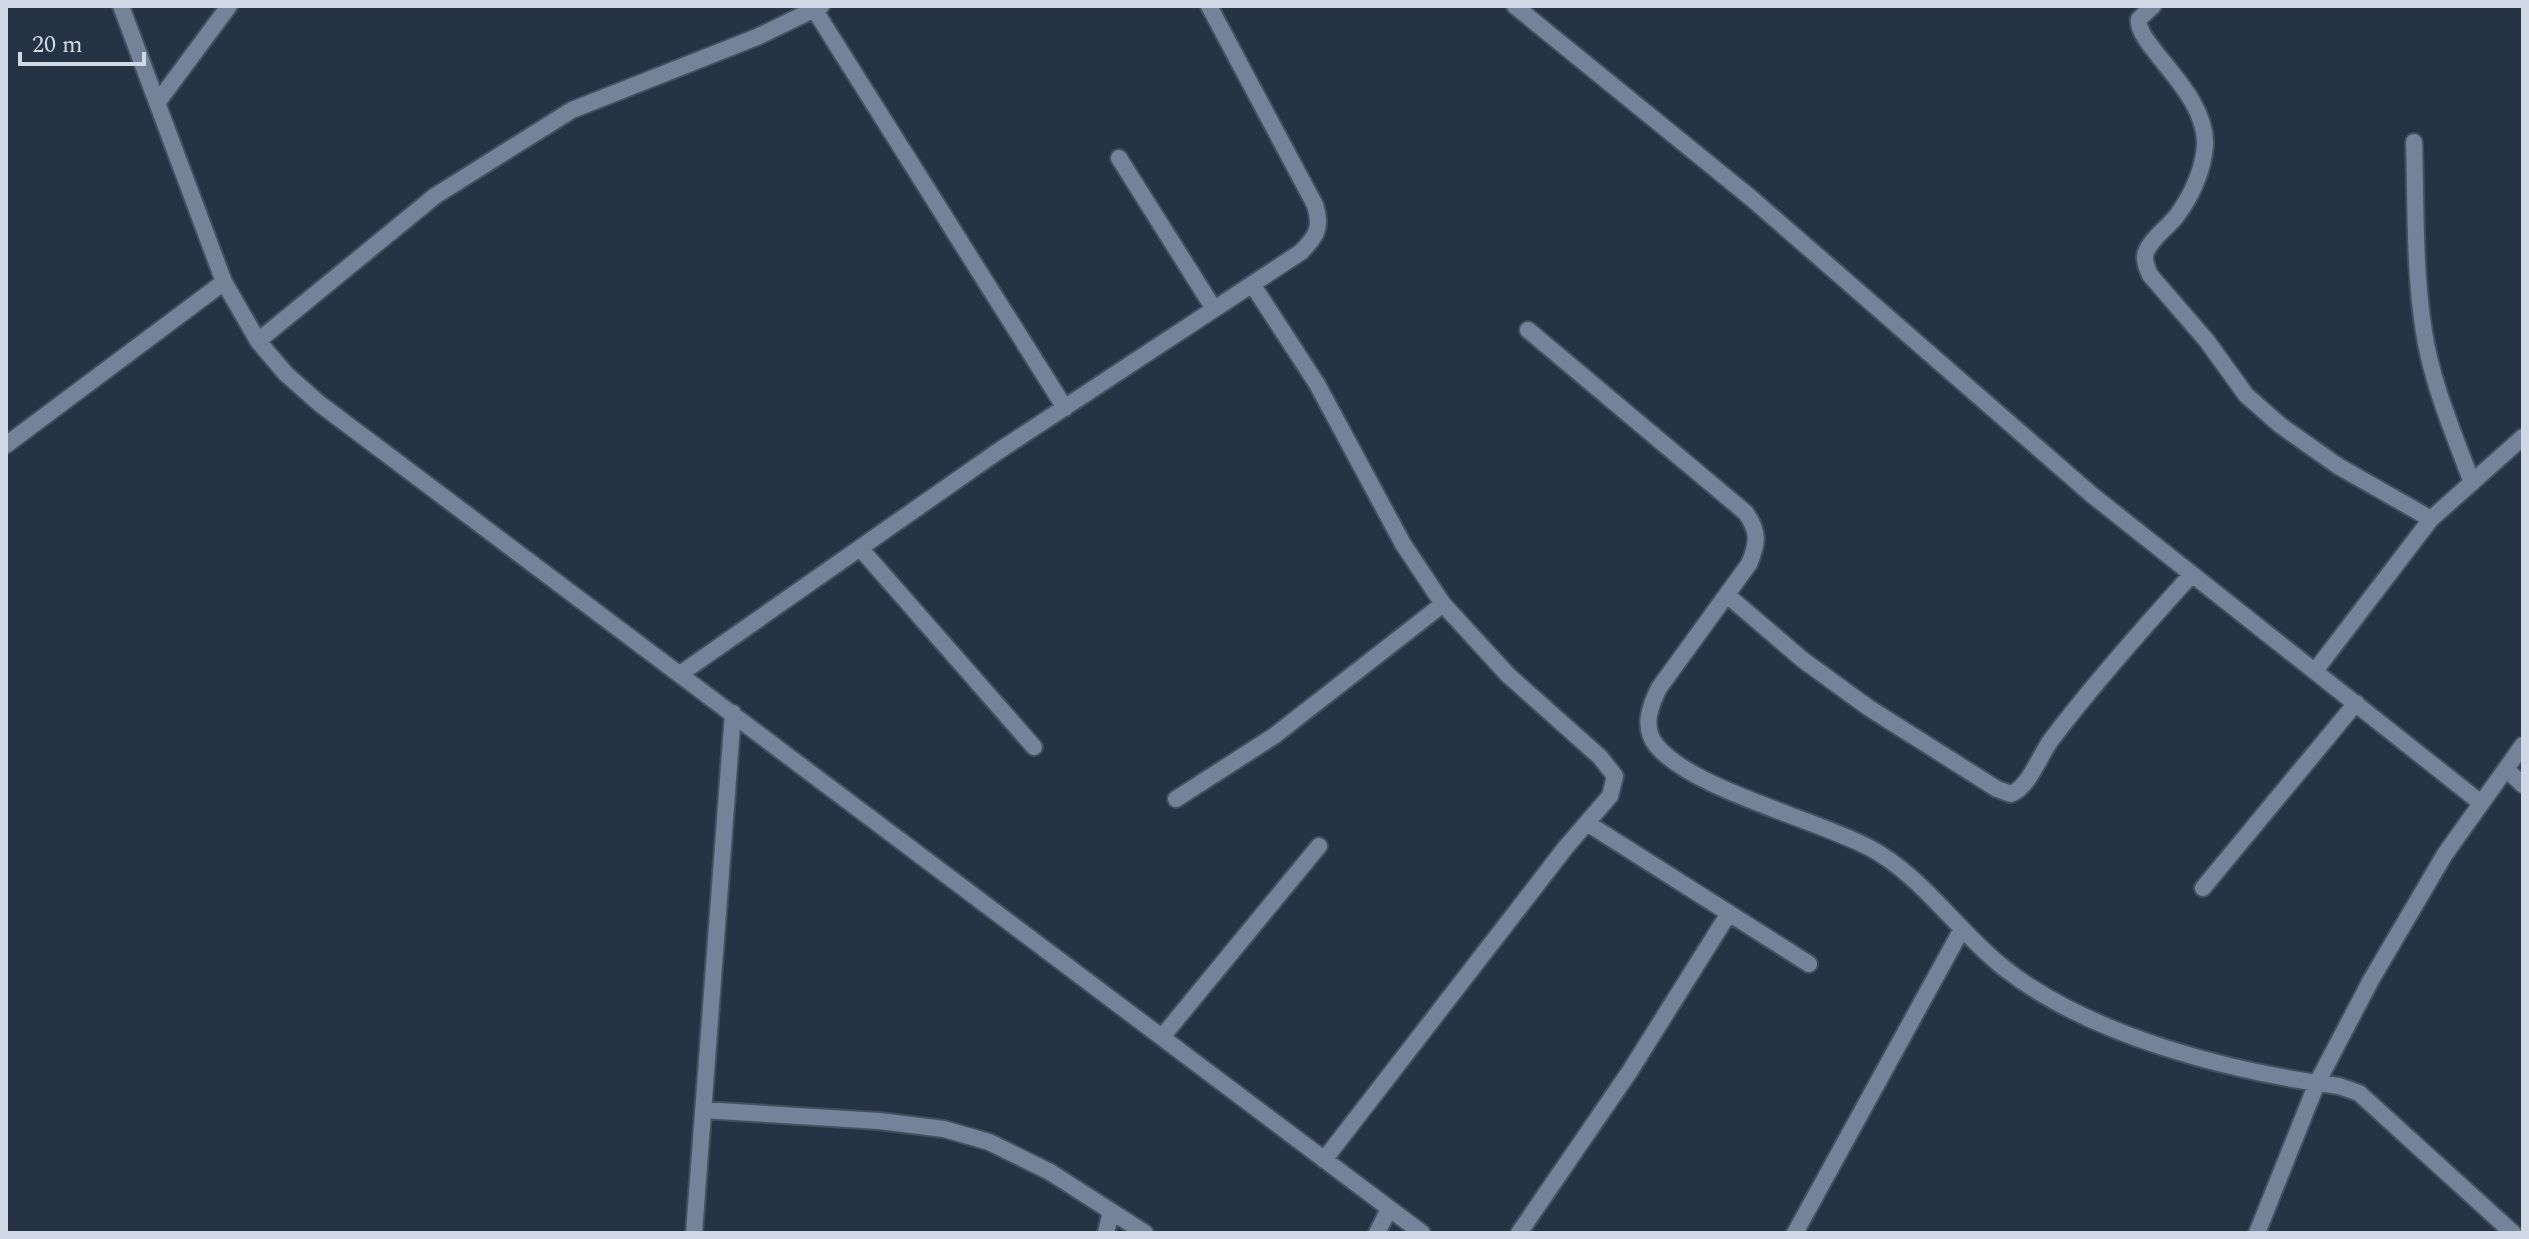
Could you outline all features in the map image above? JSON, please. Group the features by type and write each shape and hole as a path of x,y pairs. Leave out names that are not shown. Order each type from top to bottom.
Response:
{"street":[{"path":"121,6 224,282 258,341 286,374 320,404 1422,1233"},
{"path":"157,103 229,6"},
{"path":"680,674 1065,408 1301,252 1317,236 1320,222 1315,205 1209,6"},
{"path":"1515,6 1751,198 2092,495 2481,803"},
{"path":"2153,6 2139,19 2139,32 2183,85 2200,111 2205,144 2200,174 2179,213 2146,253 2145,265 2150,275 2207,341 2246,395 2280,425 2338,466 2431,519"},
{"path":"258,341 435,196 572,110 757,37 818,8 1065,408"},
{"path":"2414,142 2418,276 2424,332 2434,380 2472,483"},
{"path":"1119,158 1214,309"},
{"path":"6,445 224,282"},
{"path":"1252,284 1317,384 1403,544 1443,604 1508,675 1609,766 1615,776 1610,796 1324,1160"},
{"path":"1528,330 1746,513 1756,528 1757,546 1749,564 1659,688 1649,710 1649,729 1656,745 1680,765 1713,784 1871,848 1922,887 2005,969 2063,1005 2122,1034 2195,1057 2339,1086 2359,1093 2513,1233"},
{"path":"2315,671 2431,519 2523,437"},
{"path":"860,548 1034,747"},
{"path":"1727,595 1803,660 1869,708 1997,789 2011,794 2022,786 2043,751 2085,695 2192,574"},
{"path":"1176,799 1274,736 1443,604"},
{"path":"2203,888 2356,703"},
{"path":"694,1233 733,713"},
{"path":"2257,1233 2317,1083 2371,980 2445,854 2523,745"},
{"path":"2506,769 2523,785"},
{"path":"1587,823 1809,964"},
{"path":"1162,1037 1319,846"},
{"path":"1519,1233 1630,1071 1729,913"},
{"path":"1795,1233 1962,929"},
{"path":"703,1110 879,1121 944,1129 989,1142 1050,1172 1145,1233"},
{"path":"1377,1233 1389,1209"},
{"path":"1106,1233 1111,1211"}]}
